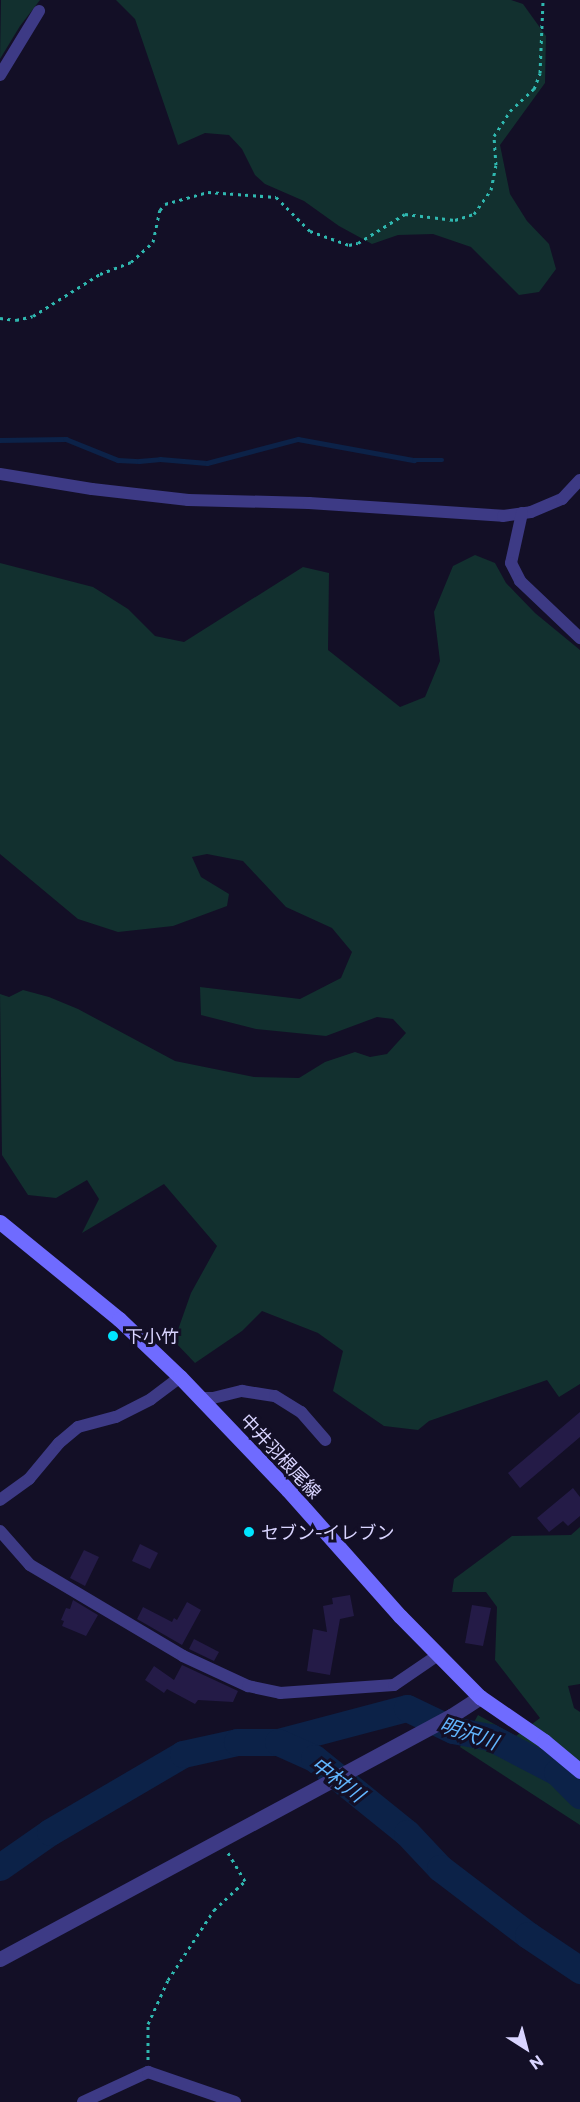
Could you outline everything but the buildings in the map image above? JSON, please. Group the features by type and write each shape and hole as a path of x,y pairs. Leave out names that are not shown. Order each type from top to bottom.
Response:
{"main road":[{"name":"中井羽根尾線","path":"0,1222 119,1319 180,1377 438,1656 480,1697 544,1741 580,1771"}],"street":[{"path":"0,75 39,11"},
{"path":"0,474 92,489 188,500 309,503 503,516 522,513 562,499 580,480"},
{"path":"522,513 511,563 520,581 580,638"},
{"path":"0,1500 29,1479 59,1443 78,1427 116,1417 152,1399 180,1377"},
{"path":"200,1398 213,1398 242,1391 275,1396 301,1412 325,1440"},
{"path":"0,1531 30,1565 183,1656 248,1686 280,1693 394,1685 438,1656"},
{"path":"0,1959 451,1716 480,1697"},
{"path":"83,2102 148,2072 235,2102"}],"path":[{"path":"0,318 16,320 33,316 100,274 131,262 153,242 160,210 165,204 208,192 276,197 310,231 349,245 358,243 399,215 455,220 474,214 491,190 496,165 494,136 510,111 534,89 540,74 543,0"},
{"path":"148,2072 148,2024 168,1980 214,1910 245,1881 220,1839"}],"green space":[{"path":"1,0 40,0 20,26 0,59"},
{"path":"116,0 511,0 523,4 546,36 545,83 500,145 510,194 527,221 549,244 556,269 539,292 519,295 471,247 433,234 398,235 372,244 339,226 304,201 265,184 255,175 242,149 229,135 205,133 178,145 135,19"},
{"path":"475,555 495,563 506,583 535,613 580,650 580,1384 559,1397 547,1380 429,1421 418,1430 384,1426 333,1391 343,1351 318,1333 262,1311 242,1331 195,1363 174,1341 191,1293 217,1246 164,1184 82,1233 99,1199 87,1180 56,1198 28,1195 2,1155 0,994 9,997 23,990 49,997 78,1009 175,1061 254,1077 299,1078 325,1062 355,1052 370,1057 387,1054 406,1033 393,1019 377,1017 326,1036 256,1029 201,1015 200,987 300,999 341,978 352,952 332,928 286,907 243,861 207,854 192,857 201,877 229,894 227,906 173,926 118,932 78,919 0,854 0,563 93,587 128,609 155,636 184,642 303,567 329,573 328,650 400,707 425,697 440,661 434,612 453,566"},
{"path":"580,1527 580,1684 568,1686 574,1708 580,1712 580,1825 460,1747 478,1715 516,1736 540,1718 495,1660 497,1607 486,1592 452,1592 454,1579 512,1536 571,1535"}],"waterway":[{"path":"0,440 66,439 118,460 139,461 160,459 207,463 298,439 414,460 442,460"},
{"name":"明沢川","path":"278,1742 407,1708 453,1730 490,1737 557,1772 580,1795"},
{"name":"中村川","path":"0,1867 50,1832 183,1754 237,1742 278,1742 314,1758 407,1833 440,1868 528,1935 580,1970"}],"place":[{"name":"下小竹","path":"113,1336"},
{"name":"セブン-イレブン","path":"249,1532"}]}
